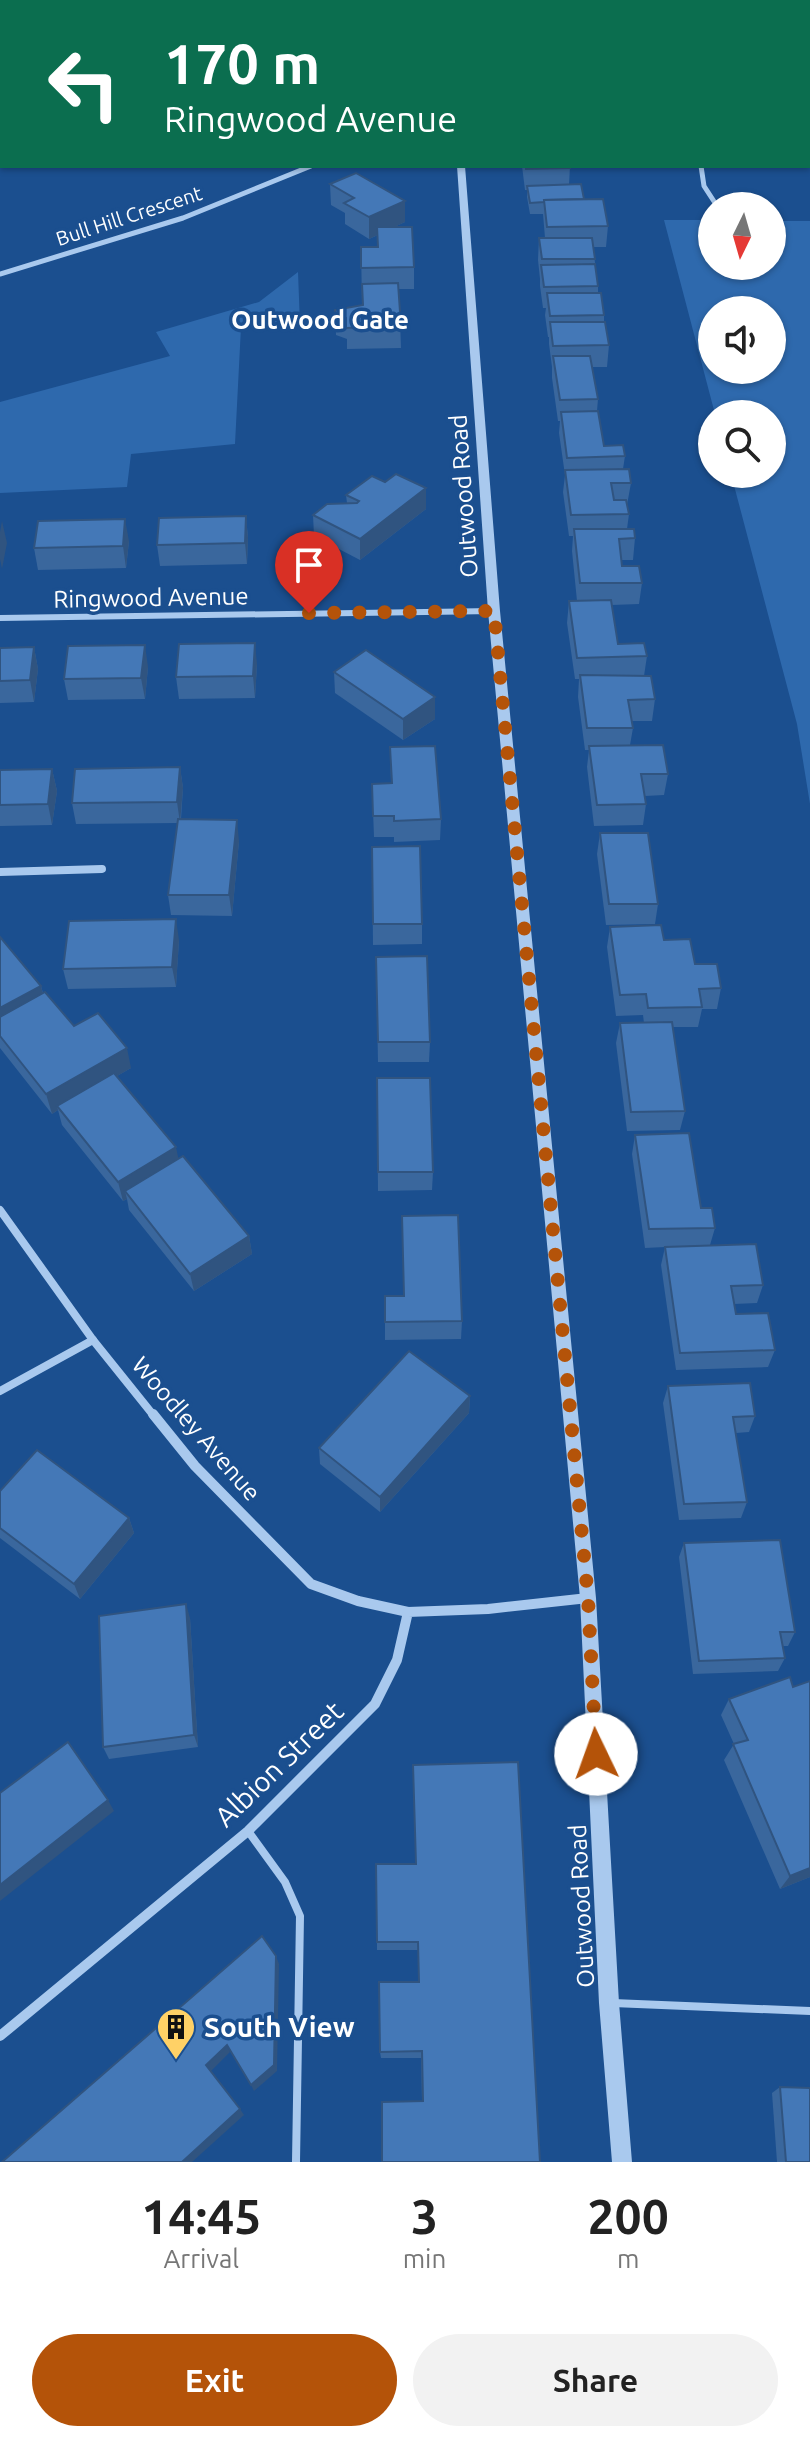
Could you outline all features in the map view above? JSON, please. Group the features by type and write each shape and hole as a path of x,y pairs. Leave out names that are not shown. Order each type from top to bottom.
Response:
{"street":[{"name":"Bull Hill Crescent","path":"0,274 183,218 299,168"},
{"name":"Outwood Road","path":"461,168 494,611 588,1598 609,2003 622,2162"},
{"path":"701,168 708,192"},
{"name":"Ringwood Avenue","path":"0,618 494,611"},
{"path":"0,872 102,869"},
{"name":"Woodley Avenue","path":"0,1210 93,1340 195,1466 311,1584 358,1601 408,1612"},
{"path":"0,1391 93,1340"},
{"path":"408,1612 488,1609 588,1598"},
{"name":"Albion Street","path":"0,2036 248,1831 375,1704 397,1660 408,1612"}],"lane":[{"path":"248,1831 285,1882 300,1916 296,2162"},
{"path":"609,2003 810,2011"}],"shaded area":[{"path":"664,220 698,220 698,280 786,280 786,221 810,221 810,804 797,724 735,488 786,488 786,400 711,400 707,384 786,384 786,296 698,296 698,349"},
{"path":"298,272 300,325 241,327 235,444 131,454 127,487 0,493 0,402 170,356 156,332 259,302"}],"building":[{"path":"356,173 405,201 369,217 344,203 354,198 330,184"},
{"path":"581,184 584,199 530,203 527,186"},
{"path":"603,199 608,226 547,227 544,200"},
{"path":"377,227 412,227 414,267 361,268 361,247 378,247"},
{"path":"539,238 592,238 595,259 542,259"},
{"path":"595,264 598,286 544,287 541,265"},
{"path":"398,283 401,326 346,328 346,318 335,314 335,310 363,305 362,284"},
{"path":"547,293 601,293 604,315 550,316"},
{"path":"550,322 605,322 609,345 553,346"},
{"path":"553,356 590,356 598,399 560,400"},
{"path":"598,411 604,446 623,445 625,456 567,458 561,412"},
{"path":"629,469 631,483 611,483 614,500 626,500 629,514 571,515 565,470"},
{"path":"396,474 426,488 360,539 313,515 327,504 357,503 359,501 346,495 372,476 385,482"},
{"path":"246,516 245,543 157,545 159,518"},
{"path":"125,519 123,546 34,548 38,521"},
{"path":"574,529 634,529 635,538 619,539 622,566 639,566 642,583 580,583"},
{"path":"611,600 618,644 644,643 647,656 577,658 569,601"},
{"path":"255,643 253,676 176,677 179,644"},
{"path":"145,645 141,678 64,679 68,646"},
{"path":"34,647 30,680 0,681 0,648"},
{"path":"366,650 435,697 403,719 334,672"},
{"path":"580,675 651,676 655,699 628,700 633,728 587,728"},
{"path":"663,745 668,774 641,774 646,804 597,805 589,746"},
{"path":"435,746 441,819 394,821 394,816 373,816 372,784 392,783 390,747"},
{"path":"180,767 177,802 72,803 75,769"},
{"path":"52,769 48,804 0,805 0,770"},
{"path":"178,819 237,820 229,895 168,895"},
{"path":"600,833 648,833 658,904 609,904"},
{"path":"420,846 422,924 373,924 372,847"},
{"path":"176,919 172,967 63,969 69,921"},
{"path":"661,925 664,940 690,939 695,964 717,964 721,988 699,989 702,1007 648,1008 646,994 620,995 610,927"},
{"path":"0,937 41,986 0,1008"},
{"path":"427,956 430,1042 378,1042 376,957"},
{"path":"45,992 74,1026 98,1013 127,1048 46,1094 0,1036 0,1017"},
{"path":"672,1022 685,1111 631,1112 620,1023"},
{"path":"114,1073 176,1147 118,1182 57,1106"},
{"path":"377,1078 430,1078 433,1172 378,1172"},
{"path":"689,1133 701,1208 712,1208 715,1228 649,1229 635,1135"},
{"path":"183,1156 249,1236 190,1274 125,1191"},
{"path":"458,1215 462,1321 385,1322 385,1296 404,1296 402,1216"},
{"path":"756,1244 763,1285 731,1286 736,1314 768,1313 775,1350 680,1353 665,1247"},
{"path":"409,1351 470,1396 380,1497 319,1448"},
{"path":"750,1383 755,1416 733,1417 747,1502 684,1504 668,1386"},
{"path":"37,1450 129,1518 74,1584 0,1528 0,1491"},
{"path":"780,1540 795,1632 780,1632 785,1658 699,1661 684,1543"},
{"path":"186,1604 194,1735 103,1747 99,1616"},
{"path":"790,1677 793,1687 810,1681 810,1868 790,1876 733,1744 748,1740 729,1699"},
{"path":"68,1742 108,1800 0,1885 0,1793"},
{"path":"518,1762 540,2162 382,2162 382,2102 423,2101 422,2051 380,2052 379,1982 419,1982 418,1942 377,1942 376,1864 416,1864 413,1765"},
{"name":"South View","path":"262,1936 276,1956 274,2065 251,2085 227,2045 206,2065 240,2109 182,2162 2,2162"},
{"path":"780,2087 810,2088 810,2162 786,2162"}],"place":[{"name":"South View","path":"176,2061"}],"district":[{"name":"Outwood Gate","path":"320,320"}],"route":[{"path":"309,613 494,611 588,1598 596,1754"}]}
